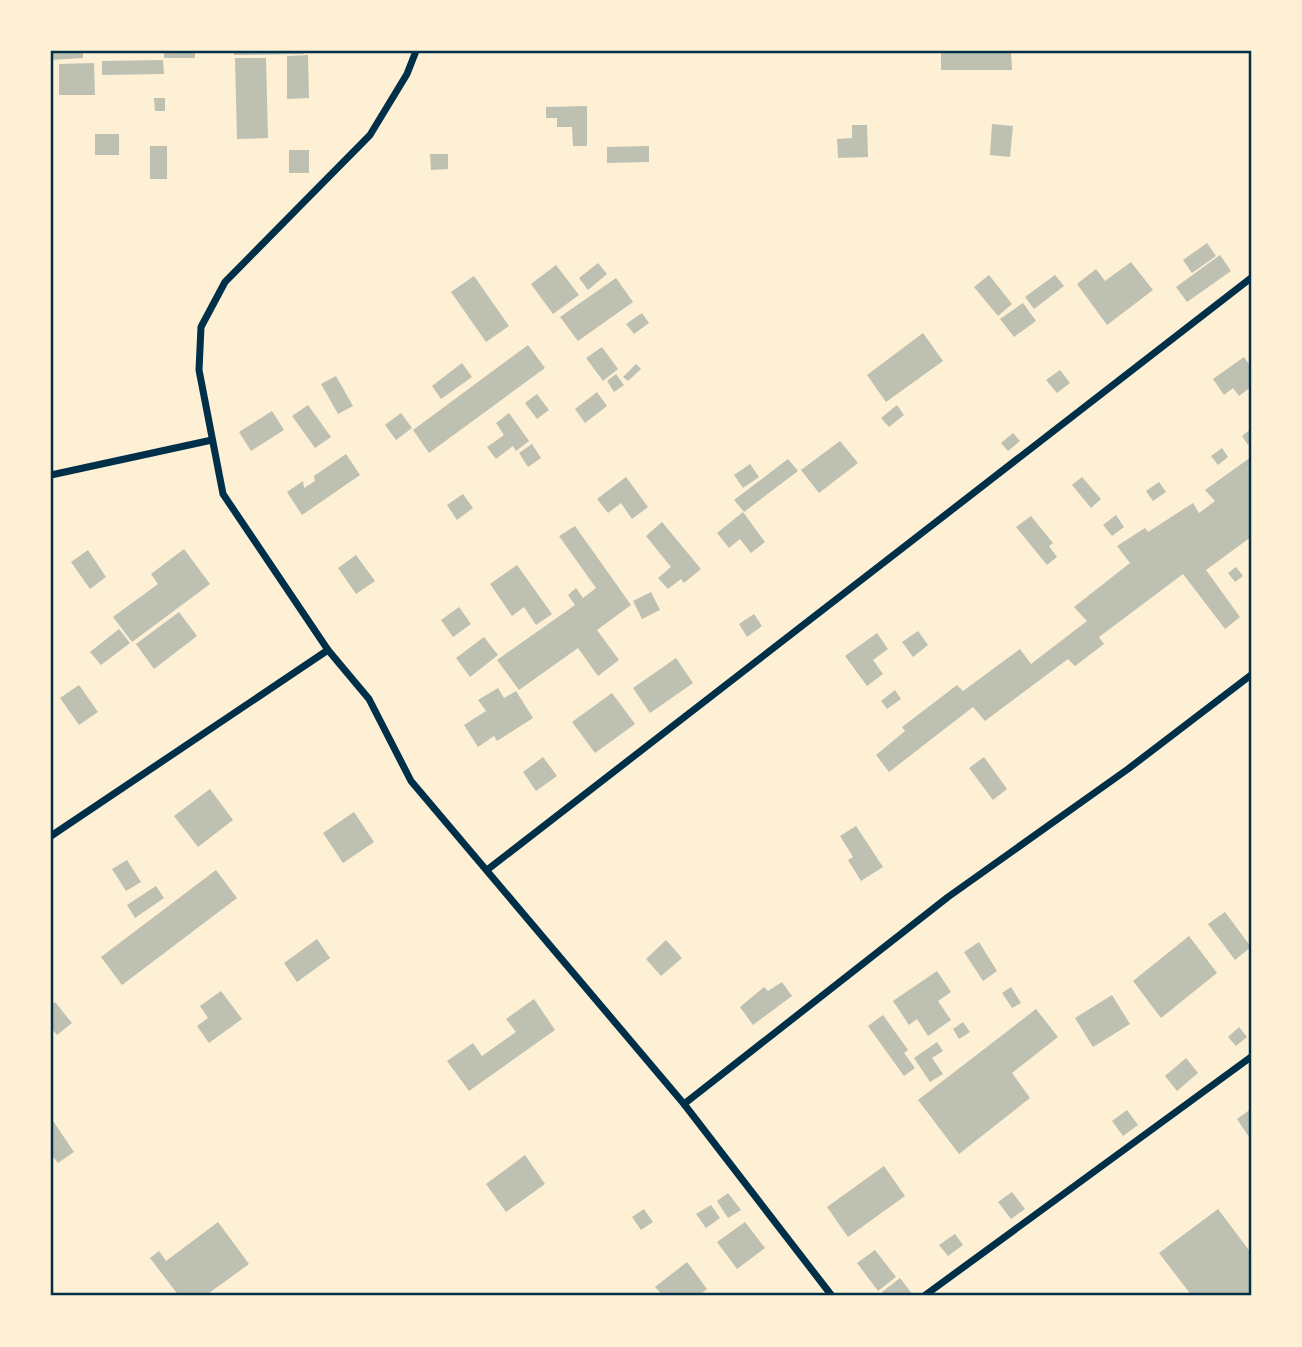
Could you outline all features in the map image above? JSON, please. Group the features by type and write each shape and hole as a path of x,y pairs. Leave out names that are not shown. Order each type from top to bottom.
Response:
{"street":[{"path":"416,51 407,74 370,135 225,282 201,327 199,370 223,494 328,650 369,699 411,780 684,1104 832,1296"},
{"path":"488,870 1251,278"},
{"path":"51,475 212,440"},
{"path":"51,836 328,650"},
{"path":"684,1104 948,897 1128,769 1251,675"},
{"path":"924,1296 1251,1057"}],"building":[{"path":"51,51 83,51 83,58 51,60"},
{"path":"164,51 195,51 195,58 164,58"},
{"path":"234,51 304,51 304,54 234,55"},
{"path":"941,51 1011,51 1012,70 941,70"},
{"path":"308,55 309,98 287,99 287,56"},
{"path":"235,58 266,58 268,138 237,139"},
{"path":"163,60 164,74 102,75 102,61"},
{"path":"94,63 95,95 59,95 59,64"},
{"path":"154,98 165,98 165,111 155,111"},
{"path":"587,106 587,146 573,146 572,127 557,127 557,118 546,118 546,107"},
{"path":"992,124 1013,126 1010,157 990,155"},
{"path":"852,125 867,125 868,157 838,158 837,139 852,138"},
{"path":"95,134 119,134 119,155 95,155"},
{"path":"150,146 167,146 167,179 150,179"},
{"path":"649,146 649,162 607,163 607,147"},
{"path":"289,150 309,150 309,173 289,173"},
{"path":"430,154 448,154 448,169 431,170"},
{"path":"1207,243 1216,256 1192,273 1183,260"},
{"path":"1220,255 1231,271 1187,302 1176,287"},
{"path":"1131,262 1153,290 1107,325 1077,284 1096,269 1105,281"},
{"path":"598,263 607,274 588,290 579,278"},
{"path":"556,265 579,295 553,314 531,284"},
{"path":"989,275 1012,304 998,316 974,287"},
{"path":"1055,275 1064,286 1034,309 1025,297"},
{"path":"474,276 509,326 486,342 451,292"},
{"path":"616,278 633,302 578,341 560,317"},
{"path":"1023,303 1036,321 1014,337 1000,319"},
{"path":"642,313 649,323 634,334 626,324"},
{"path":"923,333 943,361 886,402 867,375"},
{"path":"528,345 545,368 429,453 413,430"},
{"path":"602,347 618,369 603,381 586,358"},
{"path":"1244,357 1251,367 1251,387 1239,396 1233,388 1224,395 1213,379"},
{"path":"462,363 472,377 441,399 432,386"},
{"path":"636,364 641,369 628,381 623,377"},
{"path":"1060,370 1070,383 1057,393 1046,380"},
{"path":"616,374 624,385 614,392 607,381"},
{"path":"336,376 353,406 338,414 321,384"},
{"path":"597,392 607,406 585,423 575,409"},
{"path":"537,394 549,410 537,419 525,403"},
{"path":"308,405 331,437 315,448 292,416"},
{"path":"897,405 904,415 889,427 881,418"},
{"path":"272,411 284,430 251,451 239,432"},
{"path":"401,413 412,428 396,440 385,425"},
{"path":"509,413 529,441 516,451 513,446 496,459 487,447 504,435 496,423"},
{"path":"1251,429 1251,443 1248,445 1242,436"},
{"path":"1013,433 1020,441 1008,451 1001,443"},
{"path":"840,441 858,463 819,493 801,470"},
{"path":"532,444 541,458 528,467 519,453"},
{"path":"1222,448 1228,457 1218,465 1211,456"},
{"path":"346,454 360,475 302,515 287,492 303,481 304,488 315,481 314,476"},
{"path":"1251,457 1251,537 1206,570 1240,617 1225,629 1183,574 1099,637 1104,644 1075,666 1068,659 985,721 973,707 889,772 876,755 905,731 902,727 957,685 963,691 1020,649 1031,664 1087,621 1074,607 1130,563 1117,546 1145,528 1148,532 1193,503 1199,513 1215,501 1205,490"},
{"path":"788,459 798,471 744,512 734,500"},
{"path":"750,464 759,477 743,488 734,475"},
{"path":"626,477 648,507 632,519 621,503 608,513 597,499"},
{"path":"1082,477 1101,499 1091,508 1072,485"},
{"path":"1159,482 1166,492 1153,501 1146,491"},
{"path":"463,494 473,508 457,520 447,505"},
{"path":"743,512 765,542 751,553 740,539 729,548 717,533"},
{"path":"1116,515 1124,527 1112,536 1103,525"},
{"path":"1031,516 1053,543 1049,546 1057,557 1047,565 1016,527"},
{"path":"662,522 701,569 684,583 681,579 668,589 658,578 671,567 646,536"},
{"path":"575,526 631,605 597,630 619,660 598,676 578,648 519,690 497,660 575,605 568,595 576,588 583,598 596,588 559,536"},
{"path":"184,549 210,584 132,642 113,617 158,584 151,574"},
{"path":"88,550 106,577 90,589 71,562"},
{"path":"356,555 375,581 356,594 338,568"},
{"path":"517,565 552,614 536,625 524,607 512,616 490,584"},
{"path":"1236,567 1243,576 1235,582 1228,573"},
{"path":"651,592 660,610 642,619 633,601"},
{"path":"459,607 471,624 453,637 441,620"},
{"path":"179,612 197,636 154,669 136,644"},
{"path":"754,614 762,626 747,637 739,624"},
{"path":"119,629 130,643 101,665 90,652"},
{"path":"918,631 928,645 913,657 902,642"},
{"path":"877,633 888,649 873,660 883,674 867,686 845,656"},
{"path":"484,637 498,655 470,677 456,658"},
{"path":"676,658 693,683 650,713 633,688"},
{"path":"79,685 98,712 79,725 60,698"},
{"path":"498,688 504,698 516,691 533,718 497,741 494,736 478,747 464,725 486,711 478,700"},
{"path":"895,690 901,699 887,709 881,701"},
{"path":"612,693 635,724 595,753 572,722"},
{"path":"543,757 557,776 536,791 523,772"},
{"path":"984,757 1007,789 993,800 969,768"},
{"path":"210,789 233,820 198,847 174,816"},
{"path":"354,812 374,842 343,863 323,833"},
{"path":"856,826 883,867 861,881 848,860 853,857 840,836"},
{"path":"127,860 141,882 126,891 112,869"},
{"path":"216,870 237,898 122,985 101,957"},
{"path":"156,886 164,898 135,918 127,905"},
{"path":"1225,912 1251,947 1235,960 1208,924"},
{"path":"1189,936 1217,973 1161,1018 1133,981"},
{"path":"317,939 330,958 297,982 284,963"},
{"path":"666,940 682,958 661,976 646,959"},
{"path":"979,942 997,971 983,981 964,952"},
{"path":"937,971 951,992 938,1001 951,1020 928,1036 917,1019 909,1025 893,1001"},
{"path":"782,982 792,996 753,1025 740,1007 764,987 768,991"},
{"path":"1011,987 1021,1003 1012,1008 1002,993"},
{"path":"221,991 242,1019 209,1043 197,1026 208,1018 200,1006"},
{"path":"1112,995 1130,1024 1093,1047 1075,1018"},
{"path":"534,999 555,1030 469,1091 447,1061 473,1043 482,1056 516,1032 506,1019"},
{"path":"55,1002 72,1023 57,1035 51,1028 51,1005"},
{"path":"1036,1009 1058,1037 1012,1073 1030,1098 959,1154 918,1100"},
{"path":"883,1015 908,1050 904,1053 915,1068 904,1076 868,1026"},
{"path":"963,1022 970,1032 959,1039 953,1029"},
{"path":"1239,1027 1247,1037 1236,1046 1228,1037"},
{"path":"937,1042 943,1051 932,1058 943,1074 930,1082 914,1058"},
{"path":"1186,1058 1198,1073 1177,1091 1165,1076"},
{"path":"1251,1109 1251,1140 1237,1119"},
{"path":"1127,1110 1138,1125 1123,1136 1112,1121"},
{"path":"51,1118 74,1152 58,1163 51,1154"},
{"path":"525,1155 545,1184 506,1212 486,1184"},
{"path":"884,1166 905,1196 848,1237 827,1207"},
{"path":"1012,1192 1025,1209 1011,1219 998,1202"},
{"path":"728,1193 741,1210 728,1218 717,1201"},
{"path":"711,1205 720,1218 706,1228 696,1214"},
{"path":"644,1209 653,1222 641,1230 632,1217"},
{"path":"1218,1209 1251,1253 1251,1296 1192,1296 1159,1253"},
{"path":"218,1222 249,1264 205,1296 179,1296 150,1258 159,1251 166,1261"},
{"path":"745,1222 765,1248 737,1269 717,1242"},
{"path":"955,1234 963,1245 948,1256 939,1245"},
{"path":"875,1250 896,1277 878,1291 857,1263"},
{"path":"687,1262 707,1289 698,1296 663,1296 655,1287"},
{"path":"900,1278 913,1295 885,1296 882,1292"}]}
